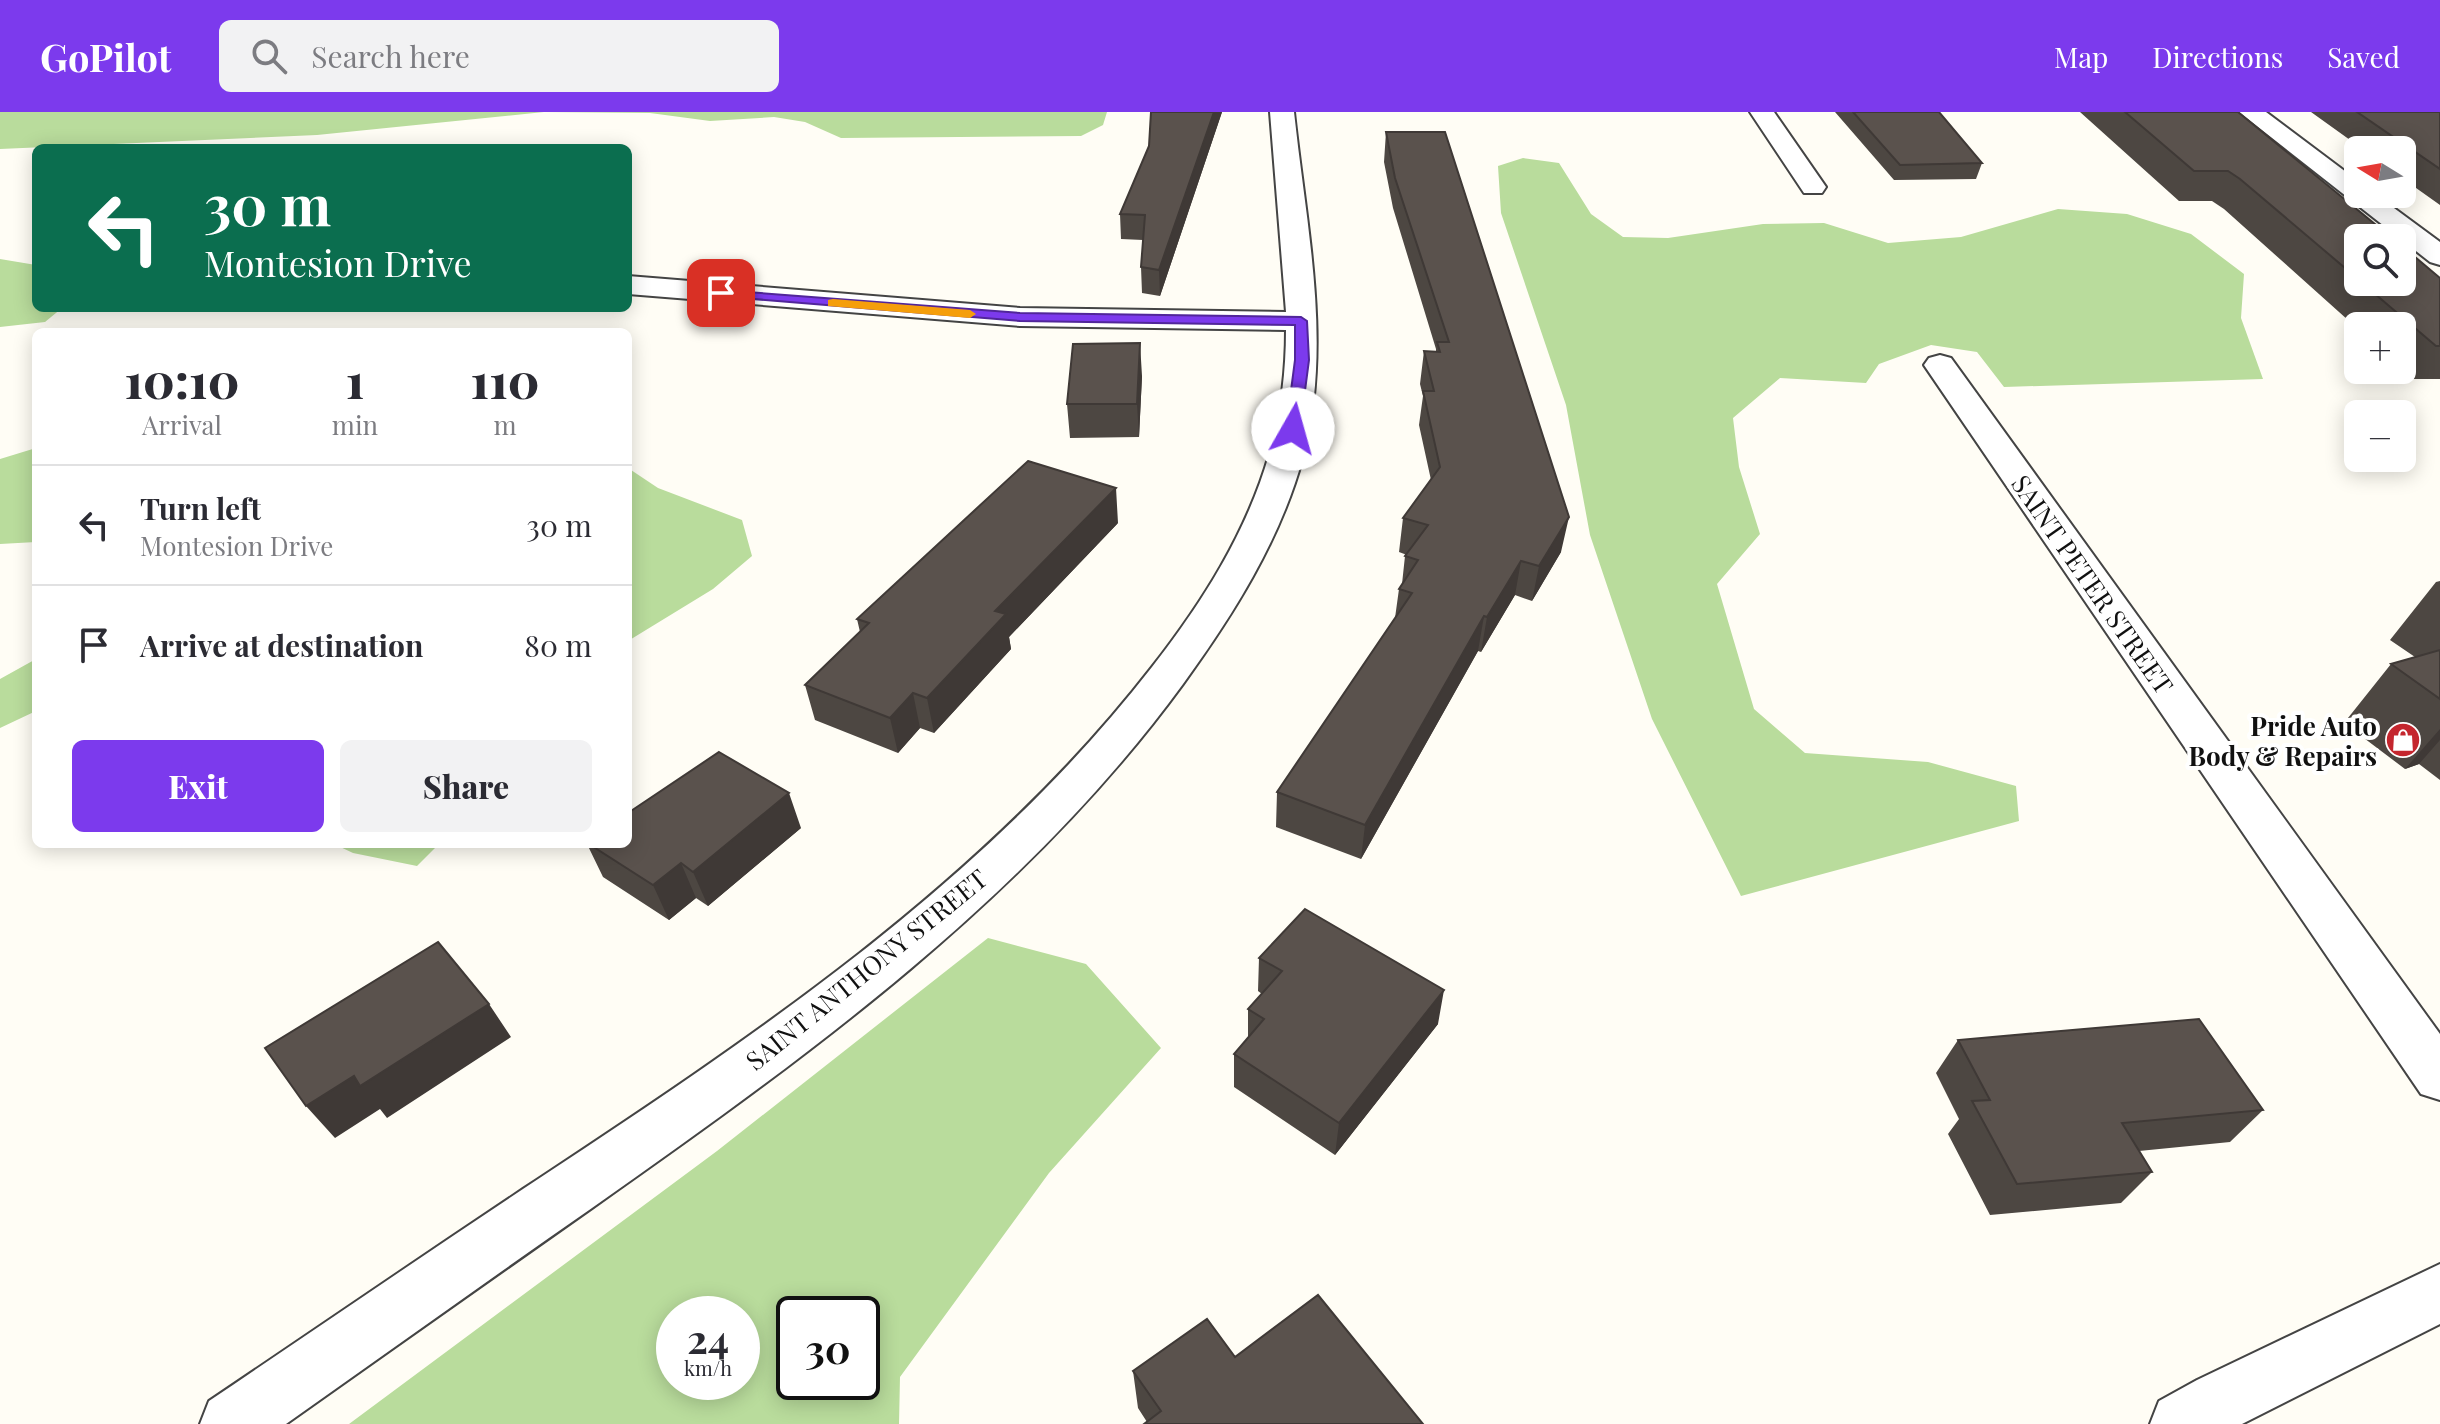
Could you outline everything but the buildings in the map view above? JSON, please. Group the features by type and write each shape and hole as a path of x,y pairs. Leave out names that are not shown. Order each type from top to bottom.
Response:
{"street":[{"name":"SAINT ANTHONY STREET","path":"232,1424 671,1122 816,1015 942,915 1066,798 1159,691 1225,594 1269,507 1293,429 1302,360 1301,321 1282,112"},
{"path":"1762,112 1813,187"},
{"path":"2251,112 2440,256"},
{"path":"632,285 1020,317 1301,321"},
{"name":"SAINT PETER STREET","path":"1940,365 2440,1077"},
{"path":"2182,1424 2219,1402 2440,1293"}],"green space":[{"path":"0,112 544,112 317,135 113,144 32,144 32,148 0,149"},
{"path":"544,112 1107,112 1103,125 1081,136 841,138 805,122 774,117 710,121 650,113"},
{"path":"1523,158 1559,163 1591,214 1623,237 1668,238 1763,224 1824,223 1888,243 1961,237 2058,209 2127,214 2191,234 2244,274 2241,318 2263,379 2004,387 1977,352 1931,345 1879,364 1866,383 1780,378 1733,418 1739,467 1760,534 1717,584 1754,709 1805,753 1928,762 2016,786 2019,821 1741,896 1652,719 1590,535 1566,405 1501,213 1498,166"},
{"path":"0,259 32,264 32,312 57,312 45,322 0,327"},
{"path":"32,449 32,542 0,544 0,459"},
{"path":"632,471 658,488 742,520 752,556 713,589 632,639"},
{"path":"32,661 32,713 0,728 0,679"},
{"path":"342,848 435,848 417,866"},
{"path":"988,938 1086,964 1161,1048 1049,1173 900,1377 899,1424 349,1424 717,1151"}],"slow traffic":[{"path":"833,303 970,314"}],"place":[{"name":"Pride Auto Body & Repairs","path":"2403,740"}],"route":[{"path":"721,293 1020,317 1301,321 1302,360 1293,429"}]}
